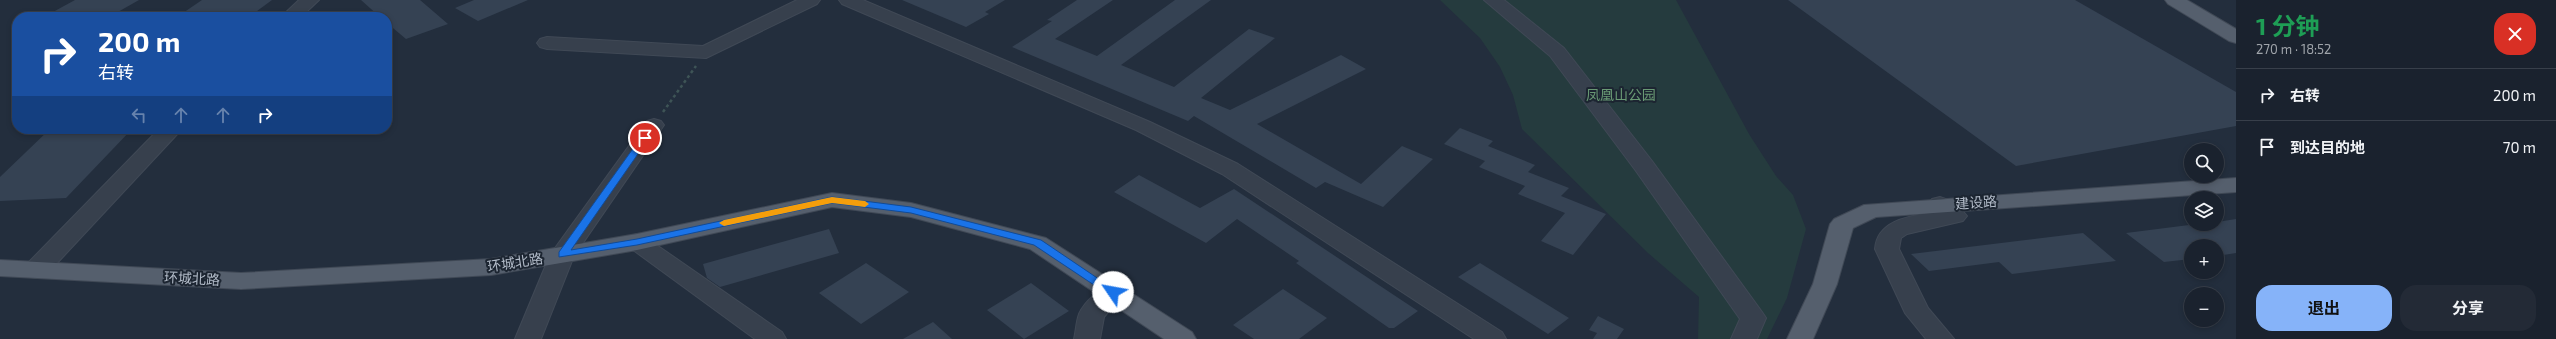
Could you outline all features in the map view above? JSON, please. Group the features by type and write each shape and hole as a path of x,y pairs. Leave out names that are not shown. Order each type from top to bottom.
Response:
{"main road":[{"path":"2174,0 2236,37"},
{"path":"2189,0 2236,28"},
{"name":"建设路","path":"1800,339 1825,284 1842,224 1872,210 1940,204 2236,185"},
{"name":"环城北路","path":"0,268 241,281 491,267 637,242 832,200 911,210 1038,243 1183,339"}],"street":[{"path":"296,12 310,0"},
{"path":"547,43 706,52 811,0"},
{"path":"848,0 1143,126 1230,169 1493,339"},
{"path":"1493,0 1557,52 1644,166 1753,318 1744,339"},
{"path":"528,339 562,255 654,125"},
{"path":"36,270 166,134"},
{"path":"1940,204 1955,216 1897,230 1888,240 1887,249 1918,313 1941,339"},
{"path":"637,242 773,339"},
{"path":"1087,339 1092,314 1113,292"}],"path":[{"path":"654,125 706,52"}],"green space":[{"name":"凤凰山公园","path":"1440,0 1676,0 1749,134 1776,176 1793,195 1806,229 1787,298 1767,339 1698,339 1699,297 1648,253 1522,129 1513,95 1500,67 1480,38"}],"building":[{"path":"75,0 139,0 118,12 53,12"},
{"path":"202,0 272,0 256,12 184,12"},
{"path":"361,0 420,0 448,24 406,39 392,27 392,12 374,12"},
{"path":"474,0 528,0 478,21 455,8"},
{"path":"902,0 1005,0 985,12 989,14 966,27"},
{"path":"1077,0 1113,0 1055,39 1097,56 1175,0 1211,0 1121,65 1174,87 1249,29 1275,38 1201,98 1230,110 1341,55 1366,69 1257,124 1361,184 1402,146 1433,159 1383,207 1325,182 1316,188 1194,116 1188,121 1012,47 1052,21 1047,20"},
{"path":"1788,0 2075,0 2236,92 2236,126 2016,166"},
{"path":"1460,128 1493,141 1488,146 1535,165 1528,172 1569,188 1561,196 1606,214 1573,255 1541,241 1565,213 1518,194 1525,186 1479,167 1485,161 1444,144"},
{"path":"45,134 127,134 66,198 0,201 0,177"},
{"path":"1139,175 1200,208 1234,189 1418,311 1394,328 1389,328 1296,263 1299,261 1237,219 1206,243 1114,192"},
{"path":"2236,219 2236,253 2224,255 2224,239 2184,239 2184,260 2164,262 2126,233 2184,226 2184,231 2224,231 2224,221"},
{"path":"829,229 839,253 720,287 707,278 703,264"},
{"path":"2083,233 2116,261 2012,274 1999,262 1929,271 1911,254"},
{"path":"866,263 909,292 861,324 819,293"},
{"path":"1480,263 1569,318 1548,334 1458,277"},
{"path":"1031,283 1069,311 1024,339 987,310"},
{"path":"1283,289 1327,318 1299,339 1254,339 1233,325"},
{"path":"1598,316 1624,329 1617,339 1593,339 1597,333 1589,330"},
{"path":"933,322 952,339 903,339"}],"slow traffic":[{"path":"724,223 832,200 865,204"}],"route":[{"path":"645,138 562,255 637,242 832,200 911,210 1038,243 1113,292"}]}
